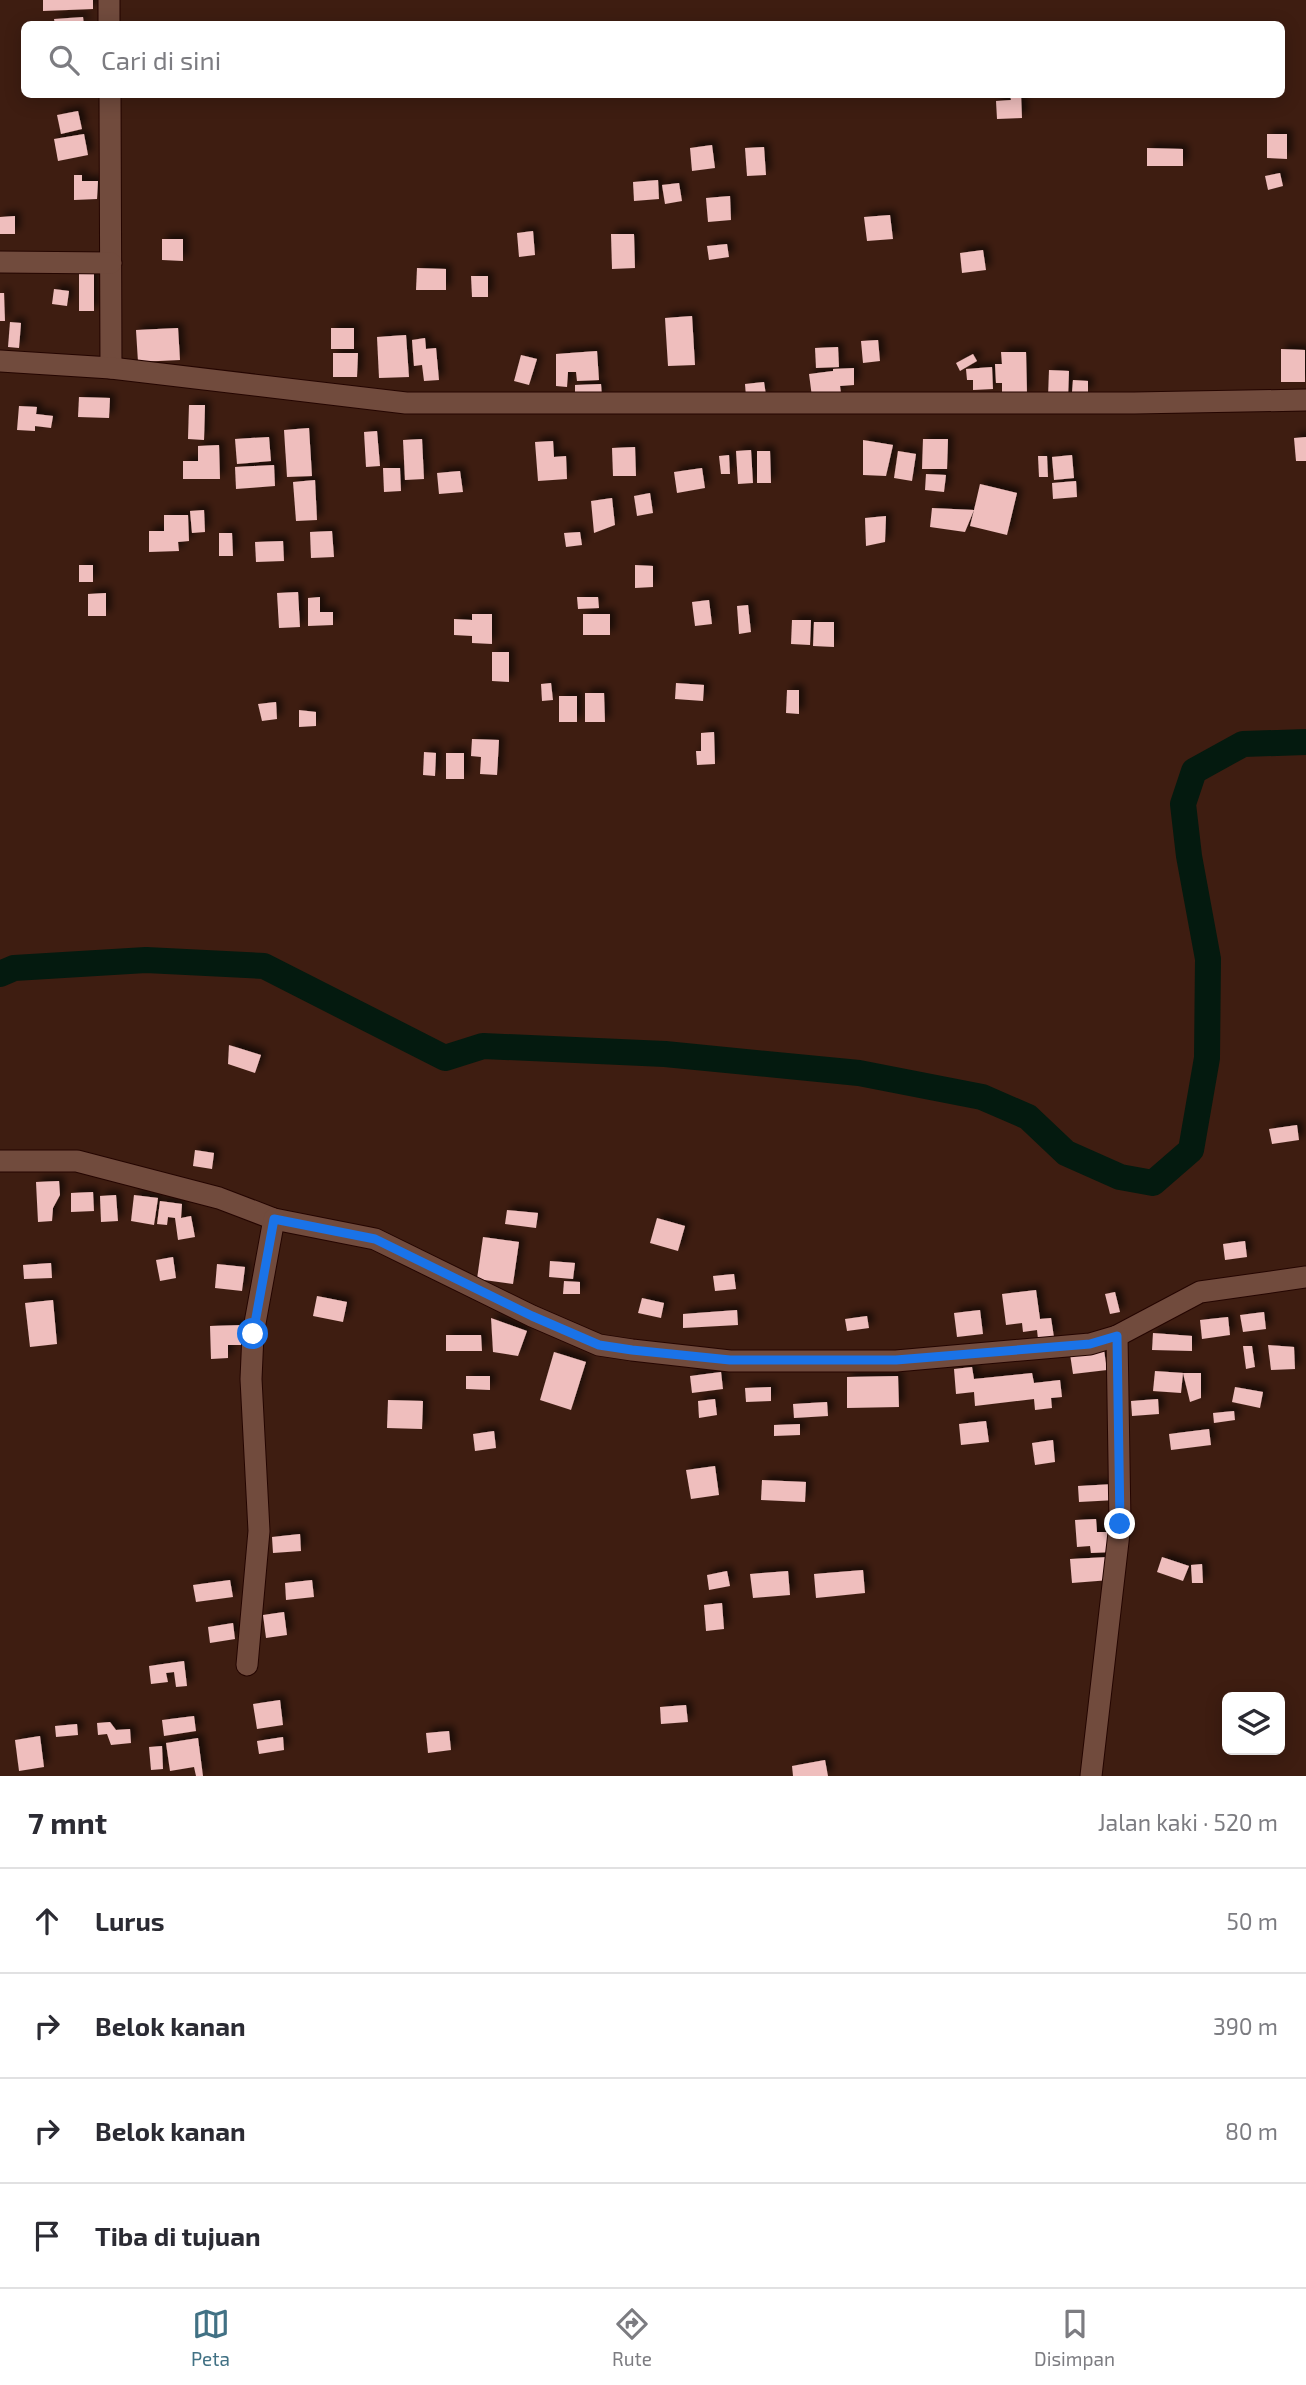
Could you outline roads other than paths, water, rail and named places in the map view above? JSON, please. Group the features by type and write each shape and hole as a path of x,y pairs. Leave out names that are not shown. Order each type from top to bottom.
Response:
{"street":[{"path":"109,0 109,21"},
{"path":"110,98 111,368"},
{"path":"0,262 111,263"},
{"path":"0,361 111,368 406,403 1134,403 1306,400"},
{"path":"0,1160 77,1161 219,1198 274,1219 375,1239 532,1316 599,1345 730,1360 896,1360 1090,1344 1117,1336 1200,1292 1306,1277"},
{"path":"247,1665 259,1531 251,1379 253,1334 274,1219"},
{"path":"1091,1776 1120,1524 1117,1336"}],"waterway":[{"path":"0,974 14,968 146,960 264,966 445,1058 483,1046 665,1054 859,1073 982,1097 1028,1117 1066,1153 1120,1177 1153,1183 1191,1150 1207,1058 1208,959 1189,856 1183,804 1194,771 1243,744 1306,742"}]}
